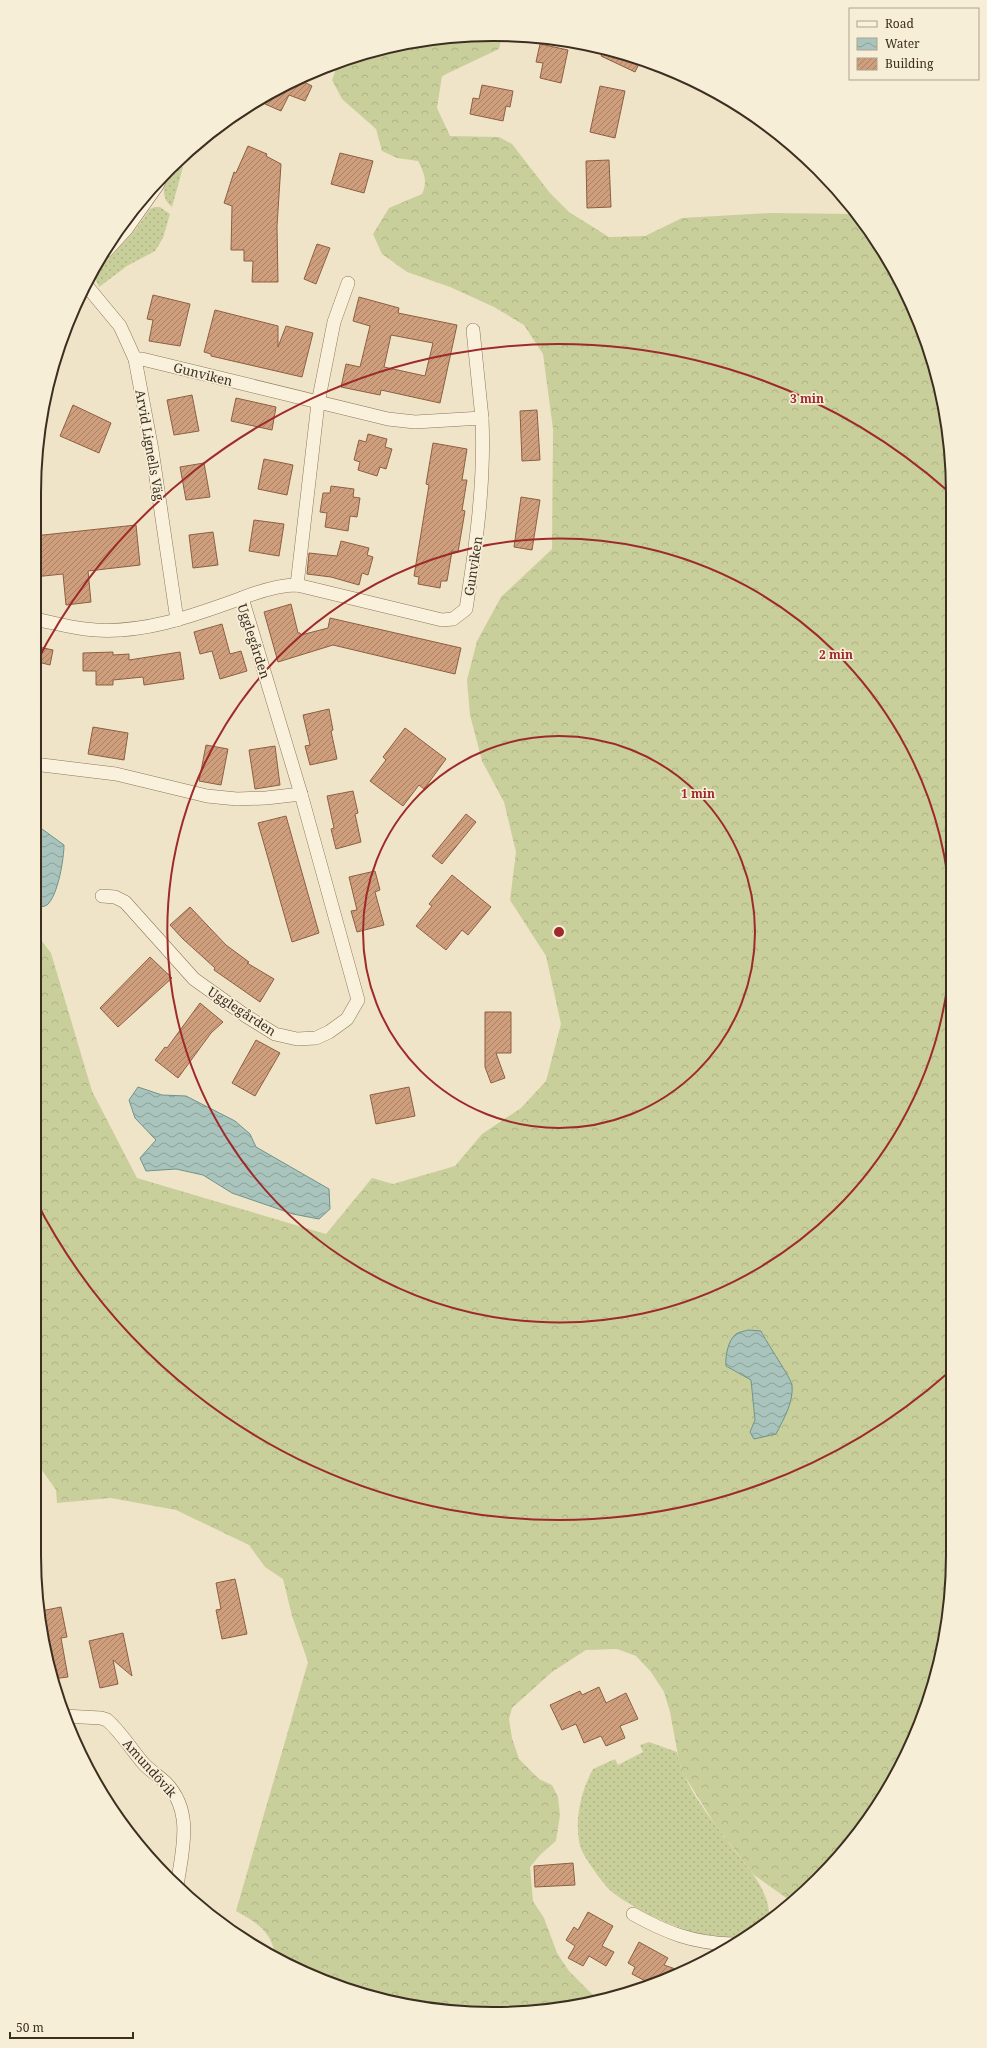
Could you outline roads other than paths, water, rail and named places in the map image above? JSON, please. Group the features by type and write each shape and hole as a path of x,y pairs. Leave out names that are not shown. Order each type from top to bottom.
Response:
{"street":[{"path":"297,585 318,403 334,322 348,283"},
{"name":"Arvid Lignells Väg","path":"90,290 120,326 134,359 153,456 177,620"},
{"name":"Gunviken","path":"242,598 278,587 297,585 442,620 453,619 466,609 482,492 482,418 473,330"},
{"name":"Gunviken","path":"134,359 142,359 388,419 416,422 482,418"},
{"name":"Ugglegården","path":"41,620 86,629 115,630 139,628 177,620 242,598 301,794 358,1000 347,1019 329,1032 316,1038 297,1039 276,1034 246,1016 194,979 125,902 115,897 102,896"},
{"path":"41,765 116,774 207,796 259,798 301,794"},
{"name":"Amundövik","path":"71,1716 101,1718 107,1720 144,1764 166,1783 179,1800 184,1818 184,1838 178,1878"},
{"path":"633,1914 660,1929 677,1936 694,1941 724,1943"}],"water":[{"path":"41,829 64,845 62,867 57,885 51,900 41,907"},
{"path":"138,1087 162,1095 186,1096 235,1121 250,1134 256,1147 329,1189 330,1209 319,1219 293,1214 232,1193 203,1175 176,1169 146,1171 140,1158 156,1140 135,1118 129,1100"},
{"path":"748,1330 761,1331 792,1385 790,1404 776,1434 754,1439 750,1432 755,1420 751,1380 726,1366 726,1358 731,1340 736,1334"}]}
